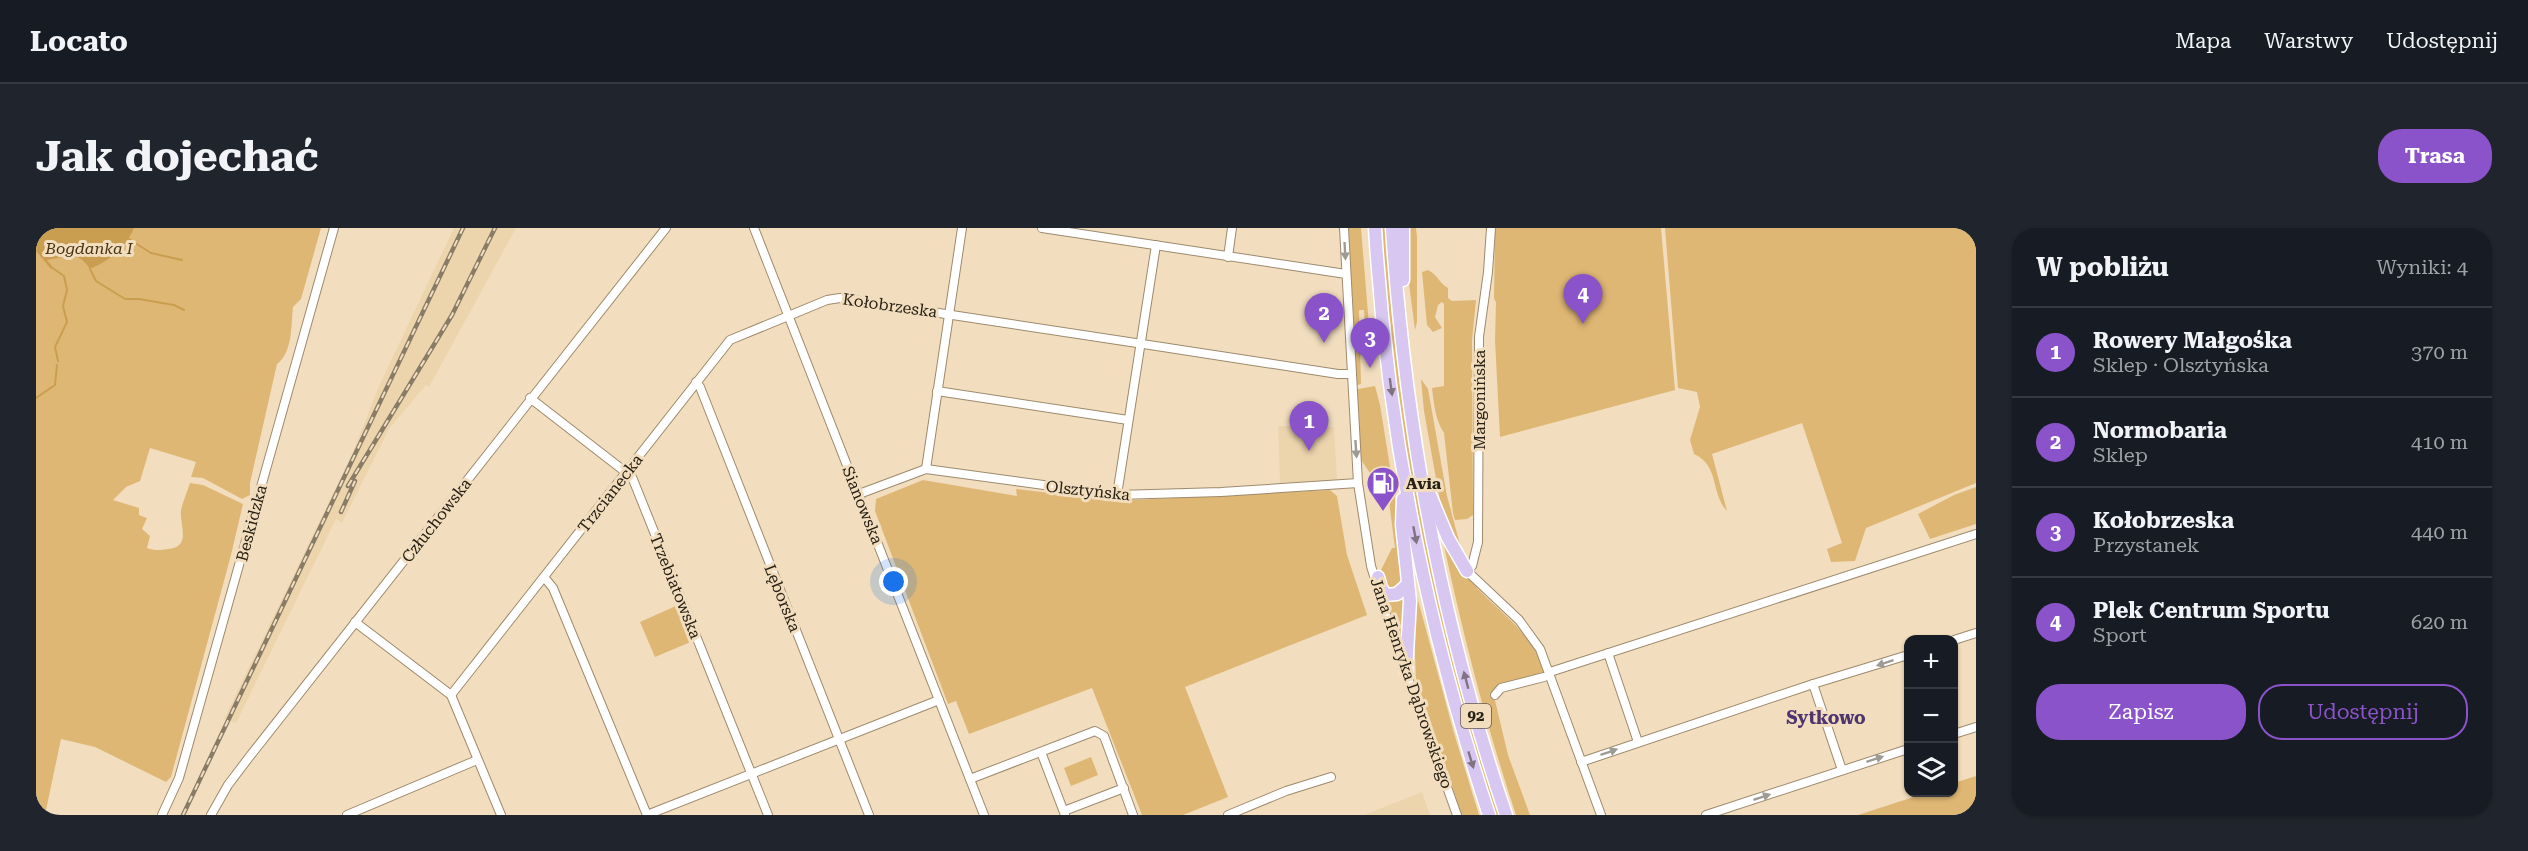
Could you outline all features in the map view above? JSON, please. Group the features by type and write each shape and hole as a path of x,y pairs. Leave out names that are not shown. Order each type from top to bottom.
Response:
{"main road":[{"path":"1368,228 1377,267"},
{"name":"92","path":"1375,228 1377,267"},
{"name":"92","path":"1392,228 1402,344 1421,474 1441,577 1459,654 1506,815"},
{"path":"1402,344 1403,228"},
{"name":"Jana Henryka Dąbrowskiego","path":"1377,267 1404,477 1441,651 1489,815"},
{"path":"1421,474 1448,538 1467,571"},
{"path":"1404,477 1402,525 1410,601 1406,671"},
{"path":"1378,577 1386,595 1398,594 1408,584"}],"street":[{"name":"Beskidzka","path":"162,815 179,778 334,228"},
{"name":"Człuchowska","path":"211,815 240,769 666,228"},
{"name":"Sianowska","path":"754,228 984,815"},
{"path":"926,469 962,228"},
{"path":"1042,228 1346,274"},
{"path":"1228,256 1232,228"},
{"name":"Jana Henryka Dąbrowskiego","path":"1344,228 1358,483 1371,566 1457,815"},
{"name":"Margonińska","path":"1467,571 1472,566 1478,542 1479,337 1488,272 1491,228"},
{"path":"1117,495 1156,245"},
{"name":"Kołobrzeska","path":"788,316 835,298 949,313 1140,345 1351,374"},
{"name":"Trzcianecka","path":"451,695 730,340 788,316"},
{"name":"Lęborska","path":"696,382 700,387 868,815"},
{"path":"937,391 1128,420"},
{"name":"Trzebiatowska","path":"530,398 632,477 768,815"},
{"name":"Olsztyńska","path":"859,494 926,469 1117,495 1221,492 1358,483"},
{"path":"1495,695 1501,688 1976,534"},
{"path":"1467,571 1531,634 1540,649 1547,674 1590,780 1601,815"},
{"path":"544,577 553,588 647,815 939,700"},
{"path":"355,622 451,695 501,815"},
{"path":"1958,638 1976,633"},
{"path":"1608,653 1638,742"},
{"path":"1581,762 1813,684 1904,656"},
{"path":"1813,684 1842,770"},
{"path":"1958,732 1976,727"},
{"path":"970,778 1095,731 1100,732 1104,736 1133,815"},
{"path":"1706,815 1904,750"},
{"path":"1041,752 1065,813 1124,788"},
{"path":"347,815 477,760"},
{"path":"1228,815 1287,791 1331,777"}],"shaded area":[{"path":"36,228 134,228 121,248 97,266 90,269 80,259 66,256 47,260 52,266 51,269 36,251"},
{"path":"454,228 516,228 429,387 426,385 389,429 342,523 336,519 236,723 224,719 353,452 379,386"},
{"path":"1278,426 1334,427 1337,480 1280,483"},
{"path":"1422,792 1430,815 1364,815"}],"green space":[{"name":"Bogdanka I","path":"36,228 321,228 301,299 293,307 289,346 277,364 250,483 250,495 242,499 203,478 191,477 196,462 150,448 140,481 126,487 113,500 139,508 139,515 147,518 142,529 150,536 147,548 153,550 169,549 180,544 183,534 181,510 190,483 203,485 243,504 171,777 166,782 95,747 61,739 45,815 36,815"},
{"path":"1348,228 1361,228 1370,338 1365,325 1364,310 1359,310 1361,384 1358,385 1356,384"},
{"path":"1380,228 1387,228 1411,442 1501,815 1494,815 1447,654 1424,556 1397,393"},
{"path":"1407,228 1416,228 1417,237 1417,322 1415,330 1408,276"},
{"path":"1495,228 1661,228 1675,390 1500,437 1495,340 1496,302 1494,299"},
{"path":"1665,228 1976,228 1976,483 1866,528 1855,561 1831,562 1827,549 1842,543 1802,423 1712,454 1727,511 1718,496 1708,465 1694,454 1690,440 1700,407 1697,392 1678,388"},
{"path":"1428,270 1448,288 1448,298 1452,301 1476,300 1472,340 1473,515 1467,519 1455,520 1444,433 1434,406 1432,388 1444,386 1444,304 1442,302 1438,305 1435,317 1442,328 1433,332 1427,325 1422,272"},
{"path":"1421,379 1428,389 1447,496 1462,552 1442,512 1424,411"},
{"path":"1375,386 1398,516 1402,586 1388,590 1381,570 1392,548 1395,548 1386,478 1379,473 1370,473 1361,460 1356,393 1358,389"},
{"path":"923,480 1017,496 1016,489 1102,499 1135,500 1330,490 1337,496 1347,555 1367,615 1185,687 1228,797 1183,815 1142,815 1092,688 969,734 956,701 948,704 875,511 876,499"},
{"path":"1976,487 1976,524 1930,539 1918,514 1954,495"},
{"path":"1441,531 1465,575 1529,641 1545,670 1545,673 1499,687 1494,696 1508,755 1530,815 1516,815 1494,745 1474,674"},
{"path":"1412,588 1415,589 1479,815 1462,815 1416,679"},
{"path":"1404,596 1403,649 1386,604 1388,601"},
{"path":"678,605 693,641 655,657 640,622"},
{"path":"1091,757 1098,775 1071,786 1064,768"},
{"path":"1976,776 1976,815 1858,815 1914,797 1958,797 1958,782"}],"waterway":[{"path":"129,239 151,253 182,260"},
{"path":"51,267 64,276 67,290 63,306 67,322 55,347 58,361"},
{"path":"90,269 96,281 125,299 174,305 184,310"},
{"path":"36,398 55,385 57,365"}],"railway":[{"path":"183,815 463,228"},
{"path":"348,486 452,315 495,228"},
{"path":"341,512 355,481"}],"place":[{"name":"Plek Centrum Sportu","path":"1583,324"},
{"name":"Normobaria","path":"1324,343"},
{"name":"Kołobrzeska","path":"1370,368"},
{"name":"Rowery Małgośka","path":"1309,451"},
{"name":"Avia","path":"1383,512"}],"district":[{"name":"Sytkowo","path":"1826,718"}]}
